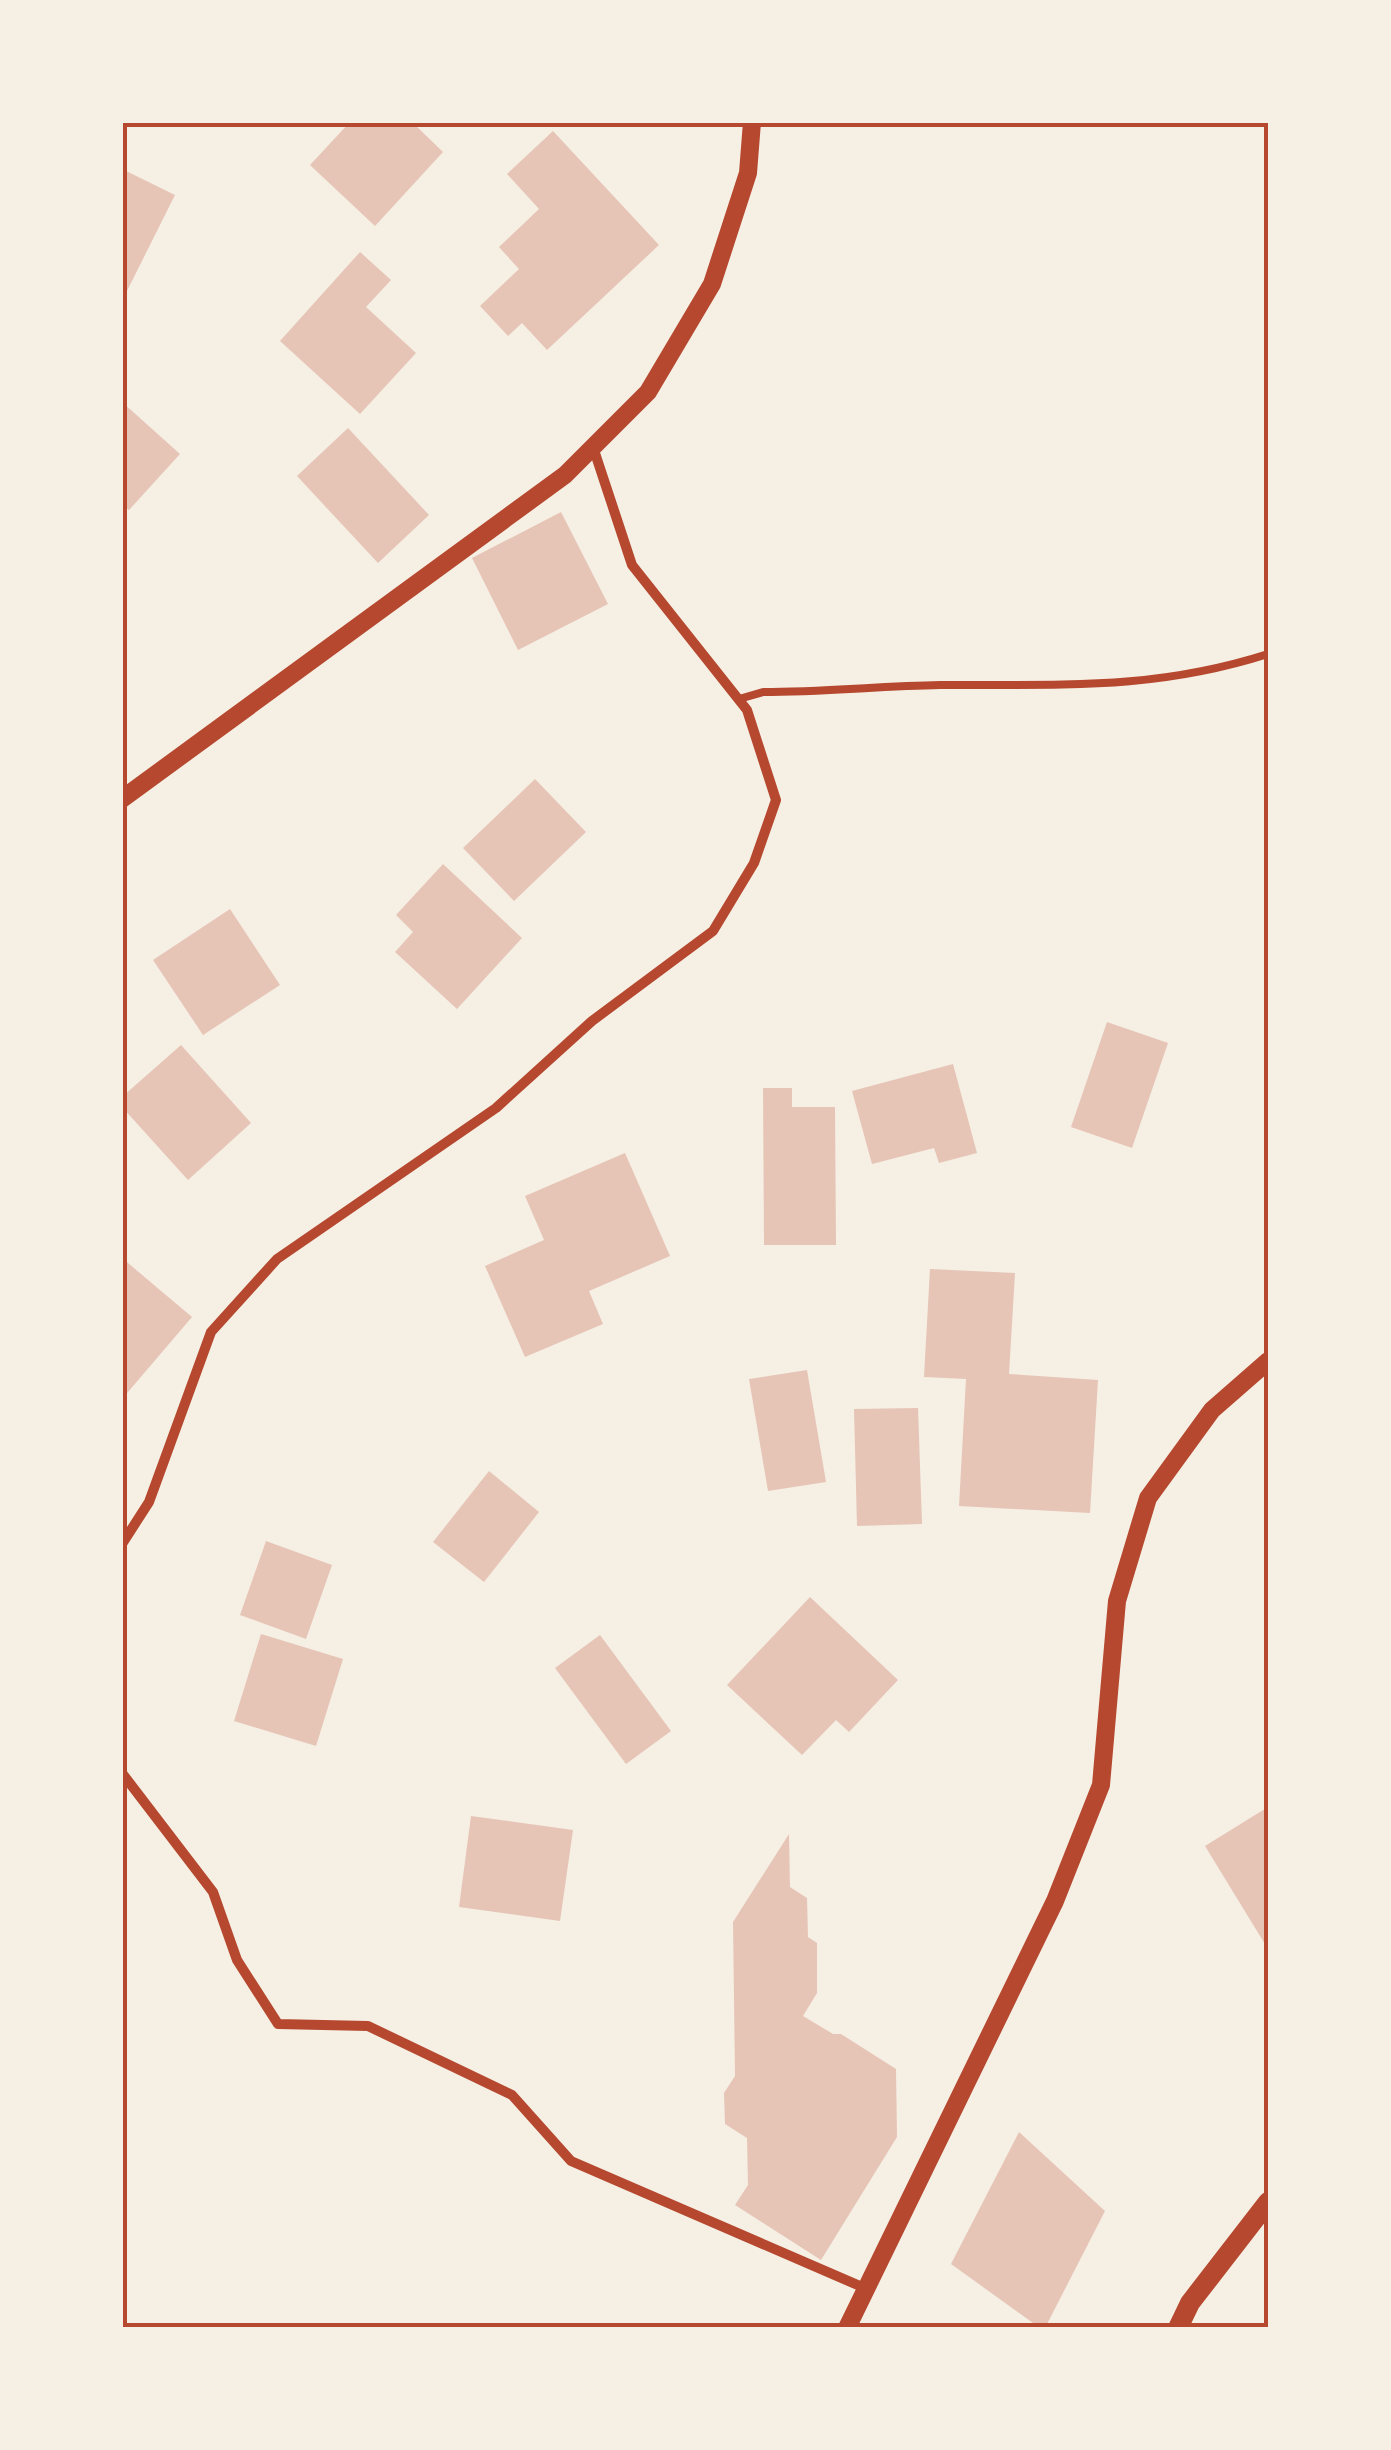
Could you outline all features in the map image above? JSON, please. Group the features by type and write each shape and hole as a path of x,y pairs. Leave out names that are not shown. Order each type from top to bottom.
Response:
{"main road":[{"path":"1178,2328 1190,2303 1268,2202"}],"street":[{"path":"122,798 566,475 648,392 712,284 748,173 752,122"},
{"path":"122,1544 149,1502 210,1332 276,1258 496,1108 592,1021 713,931 754,863 776,800 747,710 632,565 593,447"},
{"path":"846,2328 1056,1901 1101,1785 1117,1601 1148,1498 1212,1410 1268,1360"},
{"path":"122,1773 213,1892 237,1960 278,2024 368,2026 512,2095 571,2162 868,2289"}],"lane":[{"path":"738,699 763,692 1137,683 1268,654"}],"building":[{"path":"350,122 412,122 443,152 375,226 310,165"},
{"path":"553,131 659,245 547,350 522,323 508,336 480,306 519,269 499,247 539,209 507,174"},
{"path":"122,169 175,195 122,301"},
{"path":"360,252 391,280 366,307 416,353 360,414 280,341"},
{"path":"122,402 180,454 129,510 122,505"},
{"path":"348,428 429,515 378,563 297,476"},
{"path":"561,512 608,604 518,650 472,558"},
{"path":"535,779 586,832 514,901 463,848"},
{"path":"443,864 522,938 457,1009 395,952 413,932 396,915"},
{"path":"230,909 280,985 203,1035 153,960"},
{"path":"1107,1022 1168,1043 1132,1148 1071,1127"},
{"path":"181,1045 251,1123 188,1180 122,1107 122,1097"},
{"path":"953,1064 977,1153 939,1163 934,1148 872,1164 852,1091"},
{"path":"763,1088 792,1088 792,1107 835,1107 836,1245 764,1245"},
{"path":"625,1153 670,1256 589,1291 603,1324 525,1357 485,1266 544,1240 525,1196"},
{"path":"122,1258 192,1317 122,1399"},
{"path":"930,1269 1015,1273 1009,1374 1098,1380 1090,1513 959,1506 966,1379 924,1377"},
{"path":"807,1370 826,1482 768,1491 749,1379"},
{"path":"918,1408 922,1524 857,1526 854,1409"},
{"path":"489,1471 539,1512 484,1582 433,1542"},
{"path":"266,1541 332,1565 306,1639 240,1615"},
{"path":"810,1597 898,1680 849,1732 836,1720 802,1755 727,1685"},
{"path":"261,1634 343,1659 316,1746 234,1721"},
{"path":"600,1635 671,1731 626,1764 555,1668"},
{"path":"1268,1807 1268,1949 1205,1846"},
{"path":"471,1816 573,1830 560,1921 459,1907"},
{"path":"789,1834 790,1887 807,1898 808,1937 817,1943 817,1993 803,2016 833,2034 841,2034 896,2069 897,2137 821,2260 735,2205 748,2185 747,2138 725,2124 724,2093 735,2076 733,1922"},
{"path":"1019,2132 1105,2211 1045,2328 951,2264"}]}
